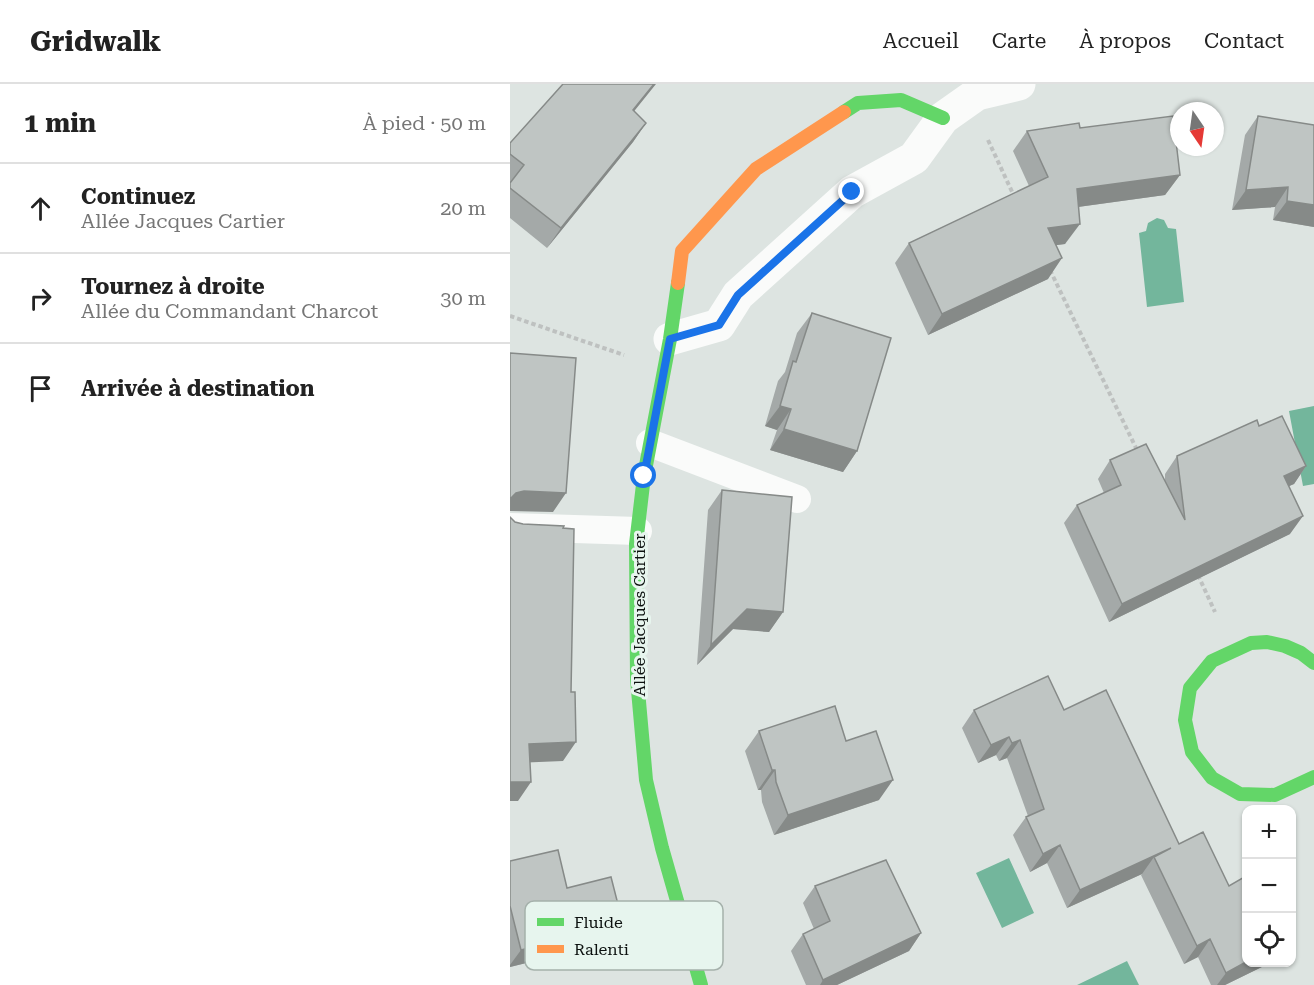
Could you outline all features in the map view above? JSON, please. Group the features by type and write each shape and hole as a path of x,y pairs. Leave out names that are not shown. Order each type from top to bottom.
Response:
{"street":[{"path":"667,354 719,325 738,295 852,192 914,158 955,109 977,94 1019,84"},
{"name":"Allée Jacques Cartier","path":"677,901 646,780 638,679 636,544 682,250 756,170 858,103 898,92 955,109"},
{"path":"1314,663 1309,657 1285,646 1259,642 1233,648 1211,660 1195,680 1185,703 1184,719 1191,751 1204,772 1225,788 1248,796 1273,796 1297,789 1314,777"},
{"name":"Allée Jacques Cartier","path":"697,970 701,985"}],"lane":[{"path":"650,443 797,499"},
{"path":"510,527 638,531"}],"path":[{"path":"955,109 1015,196"},
{"path":"1046,261 1139,454"},
{"path":"510,316 667,354"},
{"path":"1196,572 1233,648"}],"shaded area":[{"path":"1157,218 1164,220 1168,228 1176,229 1184,302 1147,307 1139,233 1146,231 1148,223"},
{"path":"1314,406 1314,484 1303,486 1289,411"},
{"path":"1009,858 1034,913 1002,928 976,873"},
{"path":"1127,961 1139,985 1077,985"}],"building":[{"path":"563,84 654,84 633,110 646,123 561,228 510,188 510,183 524,165 510,154 510,143"},
{"path":"1170,116 1170,156 1178,156 1180,175 1077,189 1080,224 1048,228 1062,258 942,314 909,243 1048,177 1027,131 1079,123 1080,128"},
{"path":"1258,116 1314,125 1314,205 1287,201 1288,187 1246,190"},
{"path":"812,313 891,338 857,451 784,429 791,409 780,406 793,361 796,362"},
{"path":"510,353 576,358 566,493 524,491 516,493 510,499"},
{"path":"1282,416 1306,466 1284,476 1303,516 1122,604 1077,505 1121,485 1110,460 1146,444 1185,520 1177,456 1257,420 1259,426"},
{"path":"722,490 792,497 783,612 747,609 711,645"},
{"path":"510,517 515,522 523,524 564,526 563,528 574,529 571,692 575,692 576,742 529,744 531,782 510,782"},
{"path":"1048,676 1064,710 1106,690 1179,844 1203,832 1229,886 1242,878 1242,964 1226,973 1210,939 1197,946 1154,857 1171,848 1080,890 1060,845 1043,854 1026,817 1044,809 1020,740 1012,743 1009,737 991,745 974,710"},
{"path":"835,706 846,741 876,731 893,780 788,815 776,782 775,770 772,770 759,731"},
{"path":"558,850 567,888 611,877 617,901 525,901 525,949 521,950 510,906 510,861"},
{"path":"886,860 921,933 823,980 803,934 830,921 815,886"}],"traffic: fast":[{"path":"844,112 858,103 901,100 943,118"},
{"path":"677,901 646,780 637,679 636,544 644,476 670,339 678,283"},
{"path":"1314,663 1301,653 1285,646 1267,642 1251,643 1212,661 1190,688 1185,720 1192,752 1212,778 1240,794 1275,795 1314,777"},
{"path":"697,970 701,985"}],"traffic: slow":[{"path":"678,283 682,251 756,169 844,112"}],"route":[{"path":"644,476 670,339 719,325 738,295 852,192"}]}
